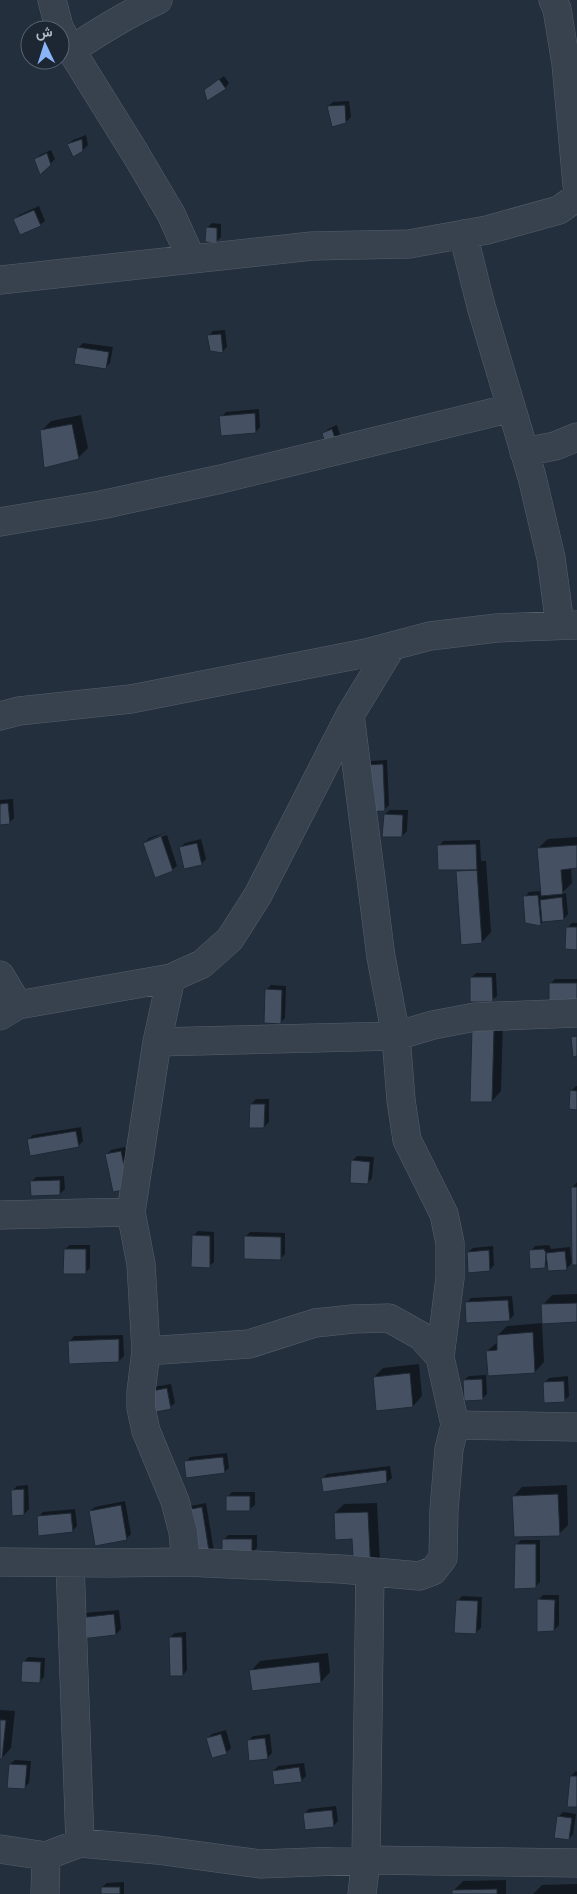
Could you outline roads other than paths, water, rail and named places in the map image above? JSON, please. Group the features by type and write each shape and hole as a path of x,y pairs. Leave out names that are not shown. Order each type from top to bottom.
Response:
{"street":[{"path":"52,0 59,27 71,50 166,207 191,258"},
{"path":"71,50 108,26 158,0"},
{"path":"553,0 557,9 566,64 577,185"},
{"path":"0,280 312,246 409,244 487,230 559,210 577,197"},
{"path":"0,716 19,711 131,699 366,653 430,636 488,629 569,625 524,452 480,306 463,234"},
{"path":"0,522 101,505 221,479 511,408"},
{"path":"524,452 555,446 577,437"},
{"path":"0,975 9,1011 171,978 202,964 230,939 263,886 350,715 392,646"},
{"path":"0,1562 186,1562 419,1576 433,1571 443,1558 444,1510 450,1450 455,1425 440,1358 450,1278 450,1243 444,1214 407,1140 401,1100 396,1036 381,957 350,715"},
{"path":"171,978 157,1042 131,1212 141,1264 146,1351 141,1408 148,1438 175,1501 183,1532 186,1562"},
{"path":"157,1042 396,1036 433,1025 475,1017 577,1013"},
{"path":"0,1215 131,1212"},
{"path":"146,1351 249,1344 315,1323 389,1318 421,1336 440,1358"},
{"path":"455,1425 577,1427"},
{"path":"70,1563 80,1843"},
{"path":"362,1894 366,1860 370,1572"},
{"path":"0,1849 46,1856 80,1843 157,1850 260,1864 366,1860 577,1863"},
{"path":"46,1856 46,1894"}]}
